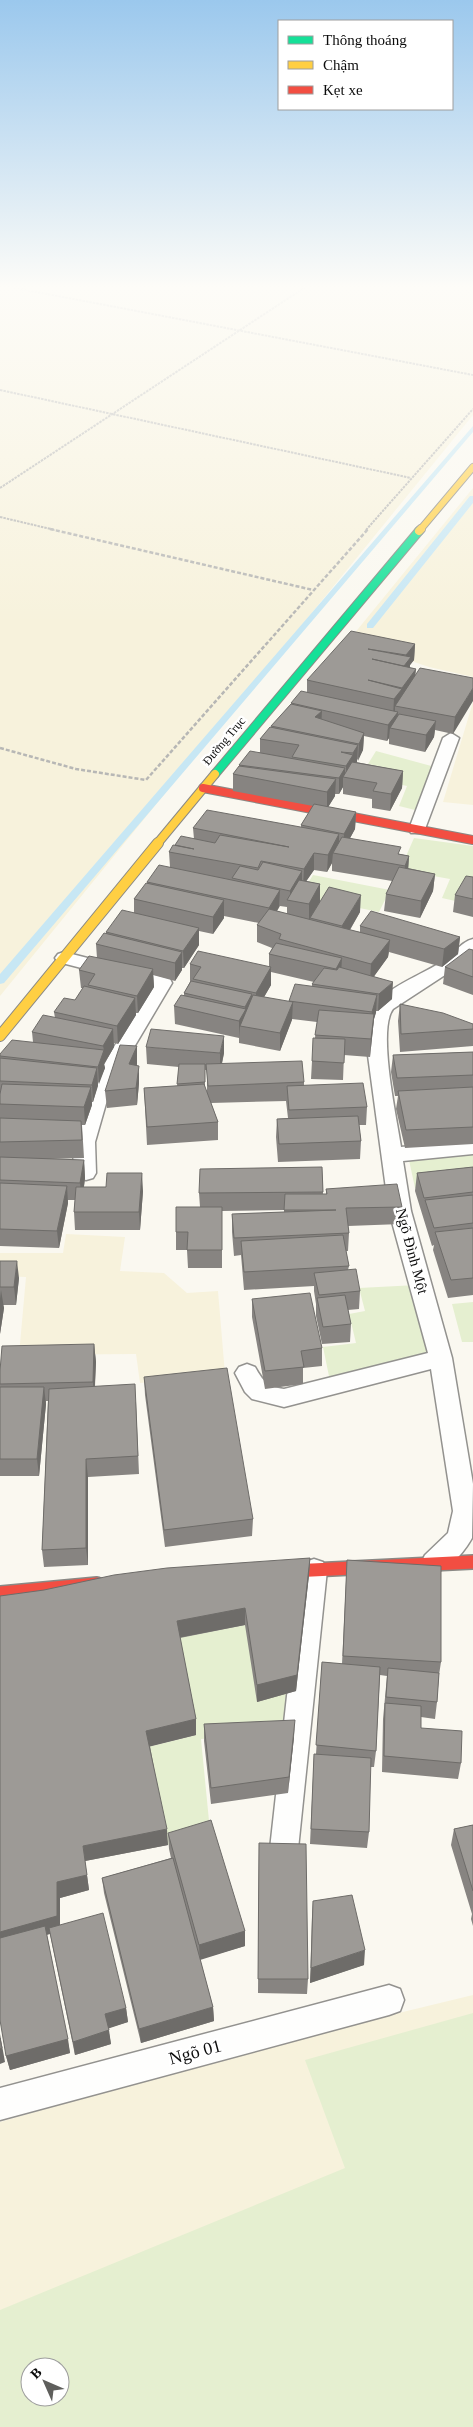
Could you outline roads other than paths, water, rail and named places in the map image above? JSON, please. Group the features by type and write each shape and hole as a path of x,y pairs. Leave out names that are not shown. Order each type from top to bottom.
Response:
{"street":[{"name":"Đường Trục","path":"0,1036 204,788 473,467"},
{"path":"204,788 473,840"},
{"path":"257,1573 434,1563 469,1564"},
{"path":"0,1593 106,1583"}],"lane":[{"path":"417,829 451,738"},
{"name":"Ngõ Đình Một","path":"434,1563 458,1538 465,1512 441,1358 400,1211 377,1048 377,1025 380,1013 391,1001 437,974 469,950 473,944"},
{"path":"64,958 163,983 115,1063 94,1111 85,1143 86,1173"},
{"path":"392,1155 473,1147"},
{"path":"247,1373 253,1388 266,1395 284,1398 441,1358"},
{"path":"284,1849 314,1570"},
{"name":"Ngõ 01","path":"0,2104 389,2000"}],"waterway":[{"path":"0,981 473,428"},
{"path":"370,626 473,498"}]}
